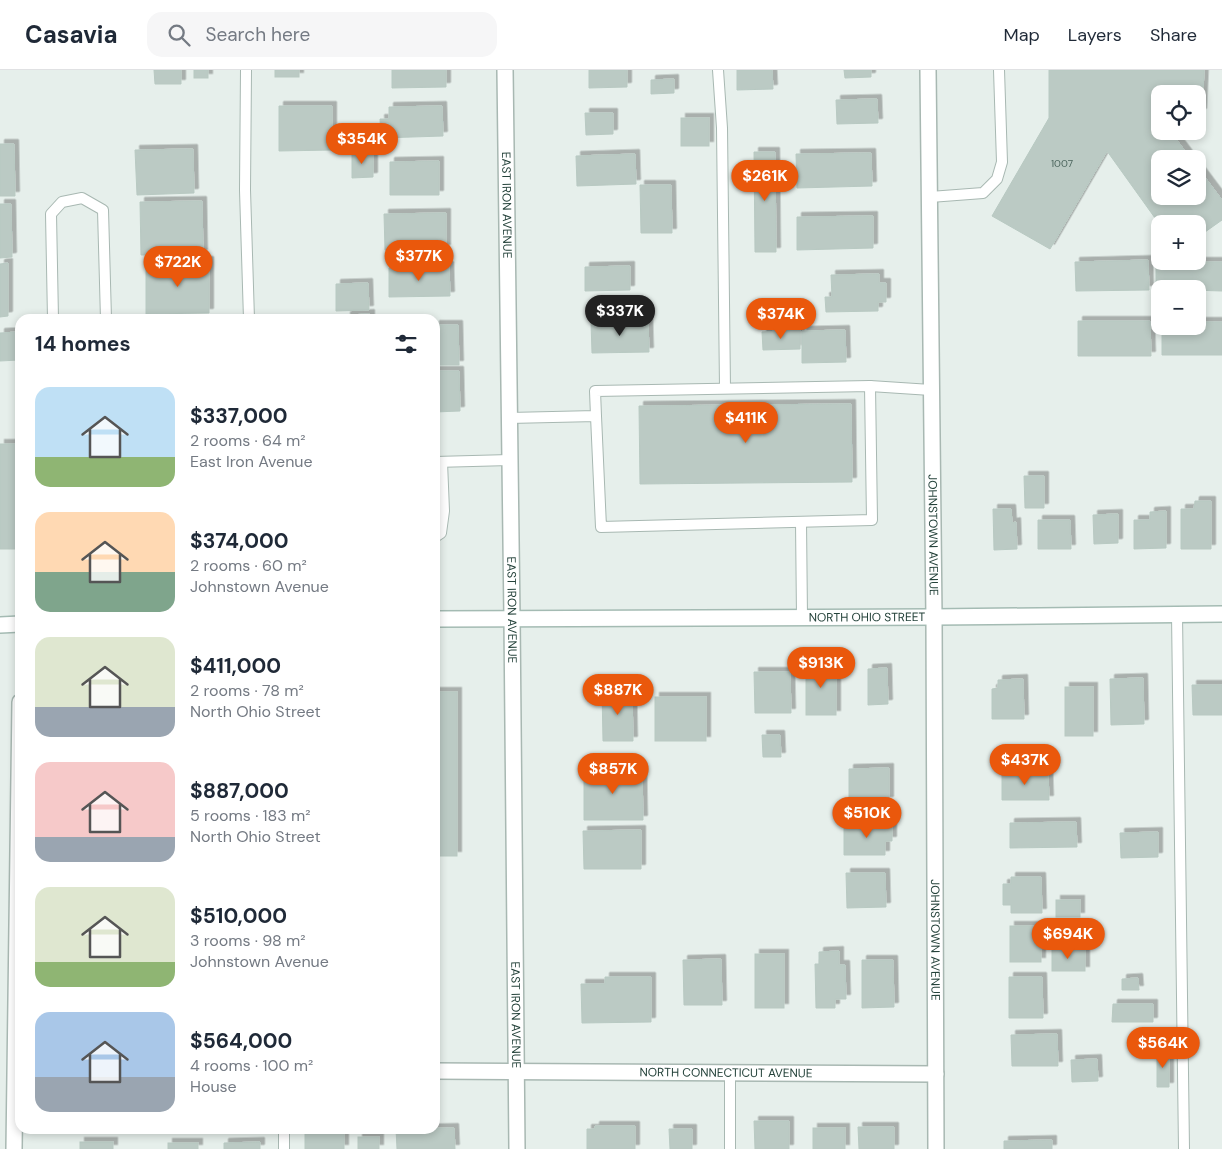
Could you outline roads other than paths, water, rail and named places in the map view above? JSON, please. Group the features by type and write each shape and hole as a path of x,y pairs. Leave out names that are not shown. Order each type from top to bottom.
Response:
{"street":[{"name":"EAST IRON AVENUE","path":"505,70 516,1149"},
{"name":"JOHNSTOWN AVENUE","path":"928,70 934,617 936,1149"},
{"name":"NORTH OHIO STREET","path":"440,619 1222,614"},
{"path":"0,624 15,624"},
{"path":"14,1149 12,1074 15,977"},
{"name":"NORTH CONNECTICUT AVENUE","path":"440,1071 936,1074"}],"lane":[{"path":"246,70 245,190 250,314"},
{"path":"718,70 722,128 725,388"},
{"path":"930,197 983,194 997,179 1002,162 999,70"},
{"path":"53,314 51,214 62,202 82,198 103,210 106,314"},
{"path":"870,386 872,520 601,527 595,391 870,386 932,390"},
{"path":"509,418 596,416"},
{"path":"440,462 510,460"},
{"path":"440,472 444,511 440,522"},
{"path":"801,522 802,618"},
{"path":"1177,614 1184,1149"},
{"path":"730,1072 730,1149"},
{"path":"284,1134 284,1149"}]}
